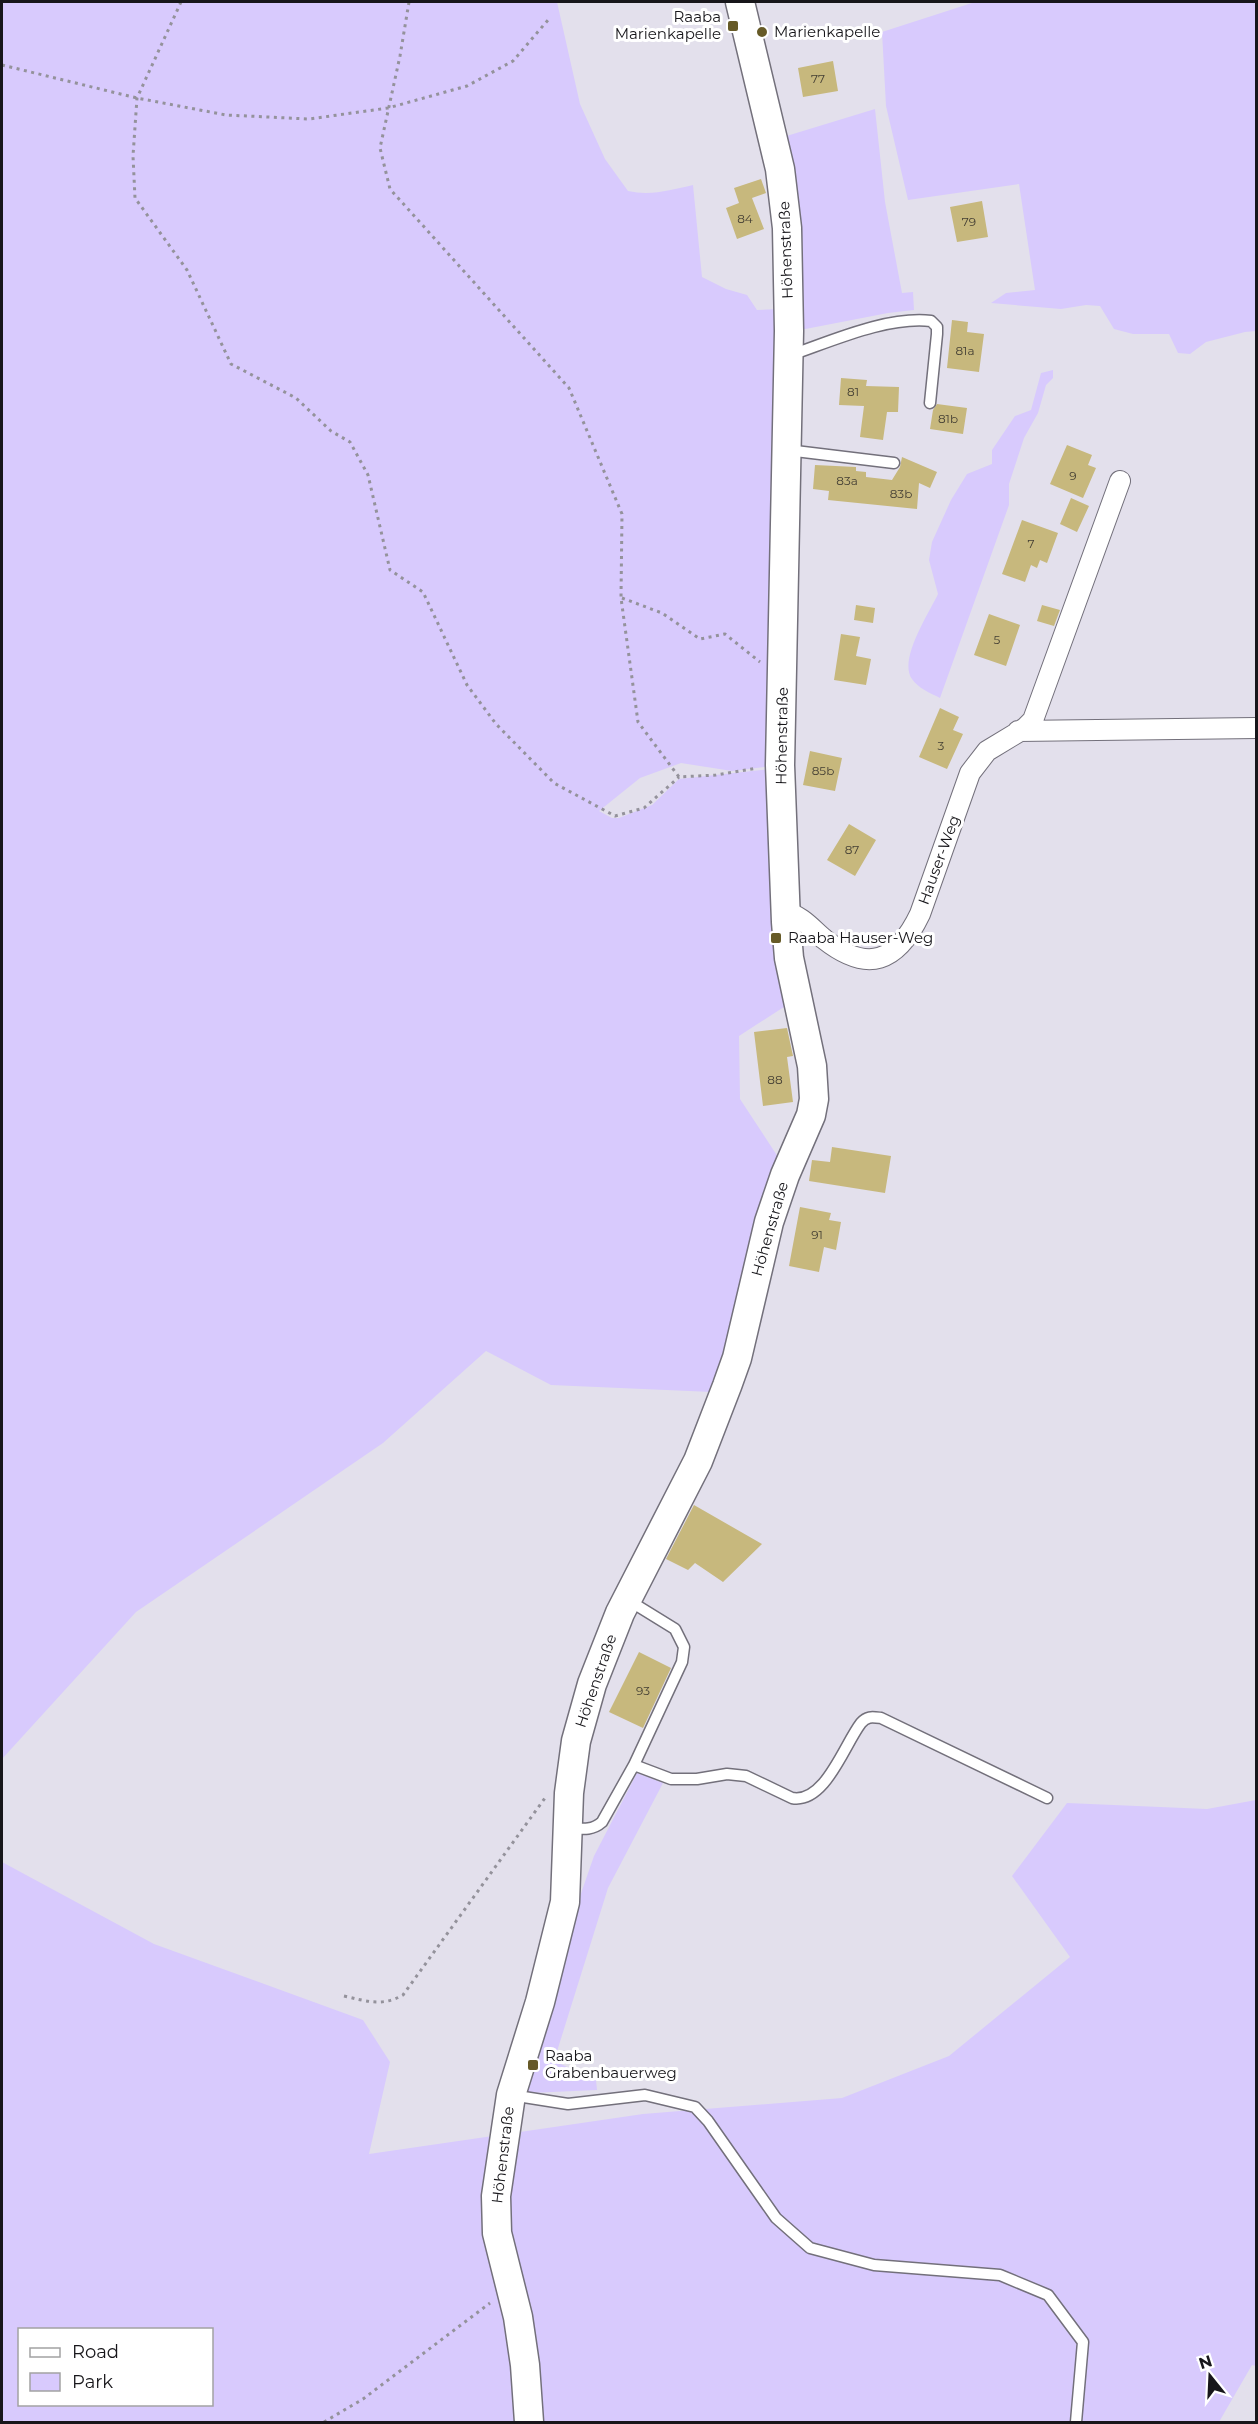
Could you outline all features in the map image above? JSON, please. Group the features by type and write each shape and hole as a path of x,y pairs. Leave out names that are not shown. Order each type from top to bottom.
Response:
{"street":[{"name":"Höhenstraße","path":"529,2422 521,2336 497,2233 496,2196 511,2095 558,1935 565,1902 569,1794 572,1764 582,1717 600,1664 627,1599 681,1496 711,1430 737,1358 771,1213 810,1115 814,1083 789,958 785,912 780,765 788,356 787,228 784,193 774,139 740,2"},
{"name":"Hauser-Weg","path":"785,912 798,916 825,939 856,957 869,960 888,955 896,950 911,933 920,914 970,773 987,751 1033,720 1120,481"},
{"path":"1018,732 1257,728"}],"lane":[{"path":"788,356 886,325 907,321 931,321 937,327 937,334 930,403"},
{"path":"786,450 894,463"},
{"path":"569,1828 588,1830 602,1822 634,1765 682,1662 684,1647 675,1629 627,1599"},
{"path":"634,1765 671,1779 697,1779 727,1774 746,1776 799,1800 817,1792 861,1723 866,1718 872,1717 881,1718 1047,1798"},
{"path":"511,2095 568,2104 645,2095 695,2107 708,2121 776,2218 810,2247 874,2265 1000,2275 1048,2295 1083,2342 1076,2422"}],"path":[{"path":"181,2 137,98 133,156 135,198 187,270 231,364 296,398 331,431 350,442 368,475 390,570 423,592 467,685 496,724 554,783 615,816 644,807 679,777 716,775 780,765"},
{"path":"408,2 400,56 380,148 390,189 569,388 622,514 621,598 638,722 679,777"},
{"path":"2,65 137,98 226,115 309,119 388,108 467,86 513,61 548,20"},
{"path":"621,598 662,613 700,639 725,634 782,680"},
{"path":"344,1996 371,2003 383,2003 403,1995 541,1802 556,1793 569,1794"},
{"path":"324,2422 363,2399 511,2288"}],"green space":[{"path":"2,2 557,2 580,104 605,159 628,191 653,193 693,185 702,277 726,289 747,295 757,310 780,309 772,766 732,771 681,763 640,778 599,811 612,818 619,818 652,805 679,779 772,769 787,1005 739,1036 740,1099 780,1160 728,1357 712,1392 551,1385 486,1351 383,1443 136,1612 2,1759"},
{"path":"975,2 1256,2 1256,331 1206,342 1190,354 1178,353 1169,334 1133,334 1114,329 1100,306 1086,305 1061,309 991,303 1006,293 1035,290 1019,184 908,200 886,106 882,32"},
{"path":"875,109 885,202 902,293 913,292 914,310 795,331 780,138"},
{"path":"1053,370 1053,378 1046,385 1038,413 1024,438 1009,484 1009,505 940,698 918,685 912,679 909,671 909,660 916,636 938,594 929,560 932,542 951,500 967,474 992,464 992,450 1015,416 1031,410 1041,373"},
{"path":"637,1773 663,1783 608,1888 554,2061 596,2080 597,2090 529,2093 526,2090 578,1902 594,1856"},
{"path":"1256,1800 1256,2366 1252,2365 1219,2422 2,2422 2,1862 154,1944 363,2020 390,2062 369,2154 643,2114 842,2098 949,2056 1070,1957 1012,1876 1067,1803 1207,1809"}],"building":[{"path":"833,61 838,91 803,97 798,68"},
{"path":"761,179 766,193 752,198 764,229 737,239 726,208 739,203 734,188"},
{"path":"982,201 988,237 957,242 950,207"},
{"path":"952,320 968,322 967,332 984,334 979,372 947,368"},
{"path":"841,378 867,380 866,386 899,387 898,412 887,412 883,440 860,437 864,406 839,405"},
{"path":"937,404 967,408 963,434 930,429 933,410"},
{"path":"1067,445 1092,455 1088,465 1096,468 1083,498 1050,484"},
{"path":"902,457 937,472 930,488 919,483 917,509 828,500 829,491 813,489 815,465 856,467 856,471 866,472 866,477 892,480 900,467"},
{"path":"1071,498 1089,506 1077,532 1060,524"},
{"path":"1022,520 1058,533 1047,563 1040,560 1037,568 1031,565 1025,582 1002,574"},
{"path":"856,605 875,608 873,623 854,620"},
{"path":"1042,605 1060,610 1054,626 1037,621"},
{"path":"989,614 1020,625 1006,666 974,655"},
{"path":"841,634 860,637 856,656 871,659 866,685 834,680"},
{"path":"940,708 959,717 953,730 963,734 947,769 919,757"},
{"path":"810,751 842,758 835,791 803,785"},
{"path":"849,824 876,840 855,876 827,860"},
{"path":"787,1028 793,1056 787,1057 793,1102 763,1106 754,1032"},
{"path":"832,1147 891,1156 885,1193 809,1181 812,1160 830,1162"},
{"path":"800,1207 831,1213 829,1220 841,1222 836,1250 824,1247 819,1272 789,1266"},
{"path":"694,1505 762,1544 723,1582 695,1563 688,1570 666,1559"},
{"path":"639,1652 671,1668 643,1728 609,1712"}],"place":[{"name":"Raaba Marienkapelle","path":"733,26"},
{"name":"Marienkapelle","path":"762,32"},
{"name":"Raaba Hauser-Weg","path":"776,938"},
{"name":"Raaba Grabenbauerweg","path":"533,2065"}]}
